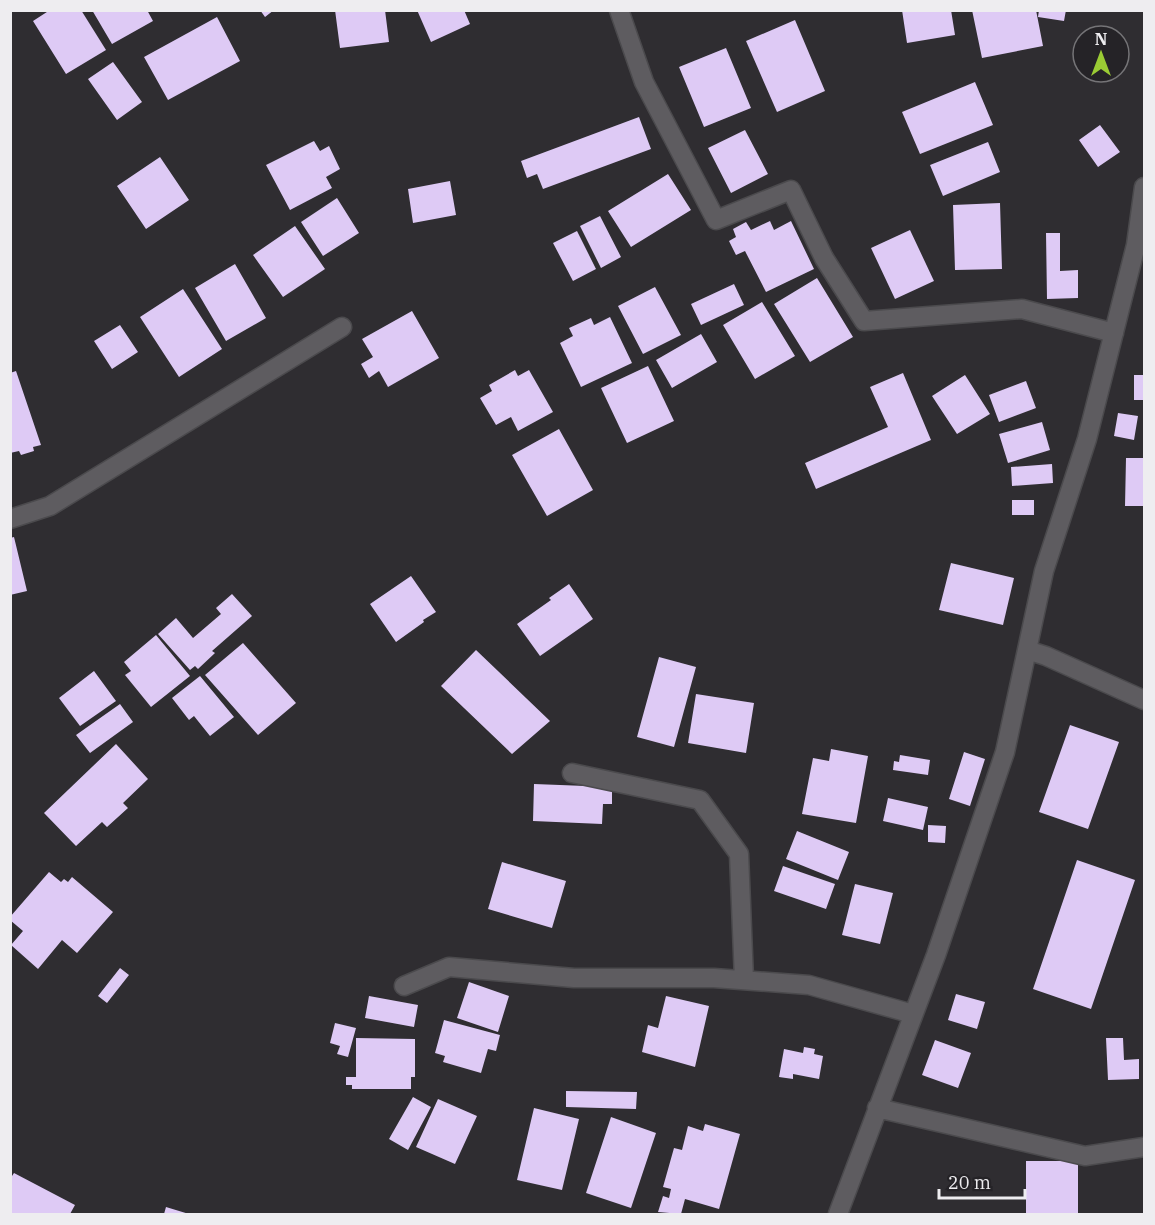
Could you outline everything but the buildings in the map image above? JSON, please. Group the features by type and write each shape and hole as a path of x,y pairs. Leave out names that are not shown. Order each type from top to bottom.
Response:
{"street":[{"path":"619,10 644,82 716,220 791,190 824,258 864,321 1022,309 1114,333"},
{"path":"838,1215 936,955 1005,753 1044,571 1088,439 1114,333 1140,245 1144,187"},
{"path":"10,519 51,506 342,327"},
{"path":"1027,650 1046,656 1144,700"},
{"path":"572,773 700,800 739,854 744,980"},
{"path":"404,986 449,967 574,978 714,978 809,985 913,1014"},
{"path":"877,1108 1085,1156 1144,1147"}]}
